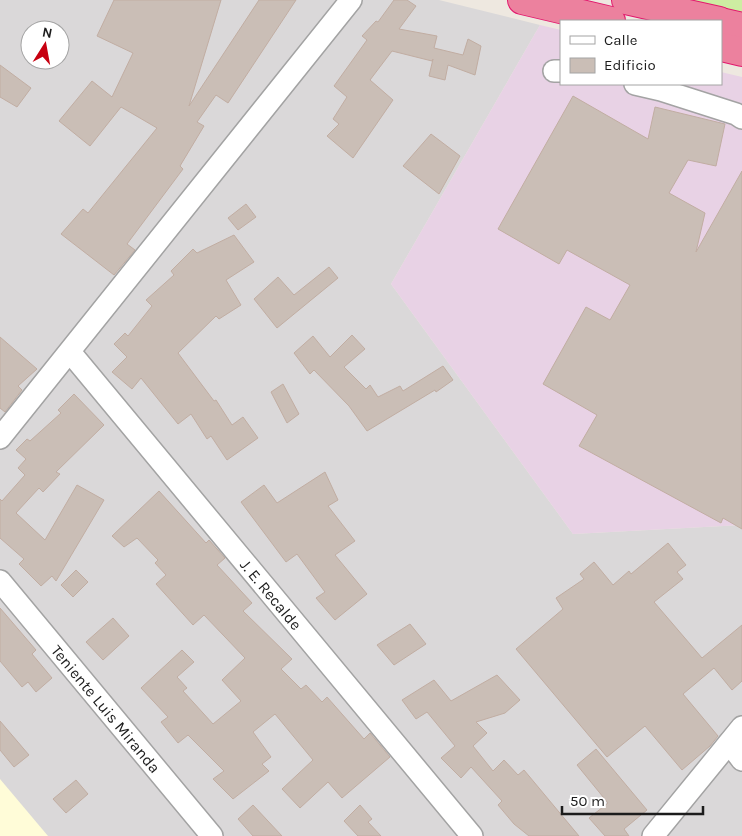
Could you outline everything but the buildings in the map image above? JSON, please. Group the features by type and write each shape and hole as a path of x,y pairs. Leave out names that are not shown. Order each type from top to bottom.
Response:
{"highway":[{"path":"522,0 607,20"},
{"path":"626,0 711,20"},
{"path":"722,22 742,27"},
{"path":"722,47 742,52"}],"street":[{"path":"0,438 351,0"},
{"path":"639,85 736,114 742,118"},
{"name":"J. E. Recalde","path":"70,352 472,836"},
{"name":"Teniente Luis Miranda","path":"0,581 212,836"},
{"path":"735,735 742,760"},
{"path":"653,836 735,735"}],"shaded area":[{"path":"0,0 439,0 540,25 391,284 573,534 742,525 742,836 0,836"},
{"path":"540,25 560,30 560,85 722,85 722,72 742,77 742,525 573,534 391,284"},
{"path":"0,779 48,836 0,836"}],"green space":[{"path":"675,0 742,0 742,15"}]}
